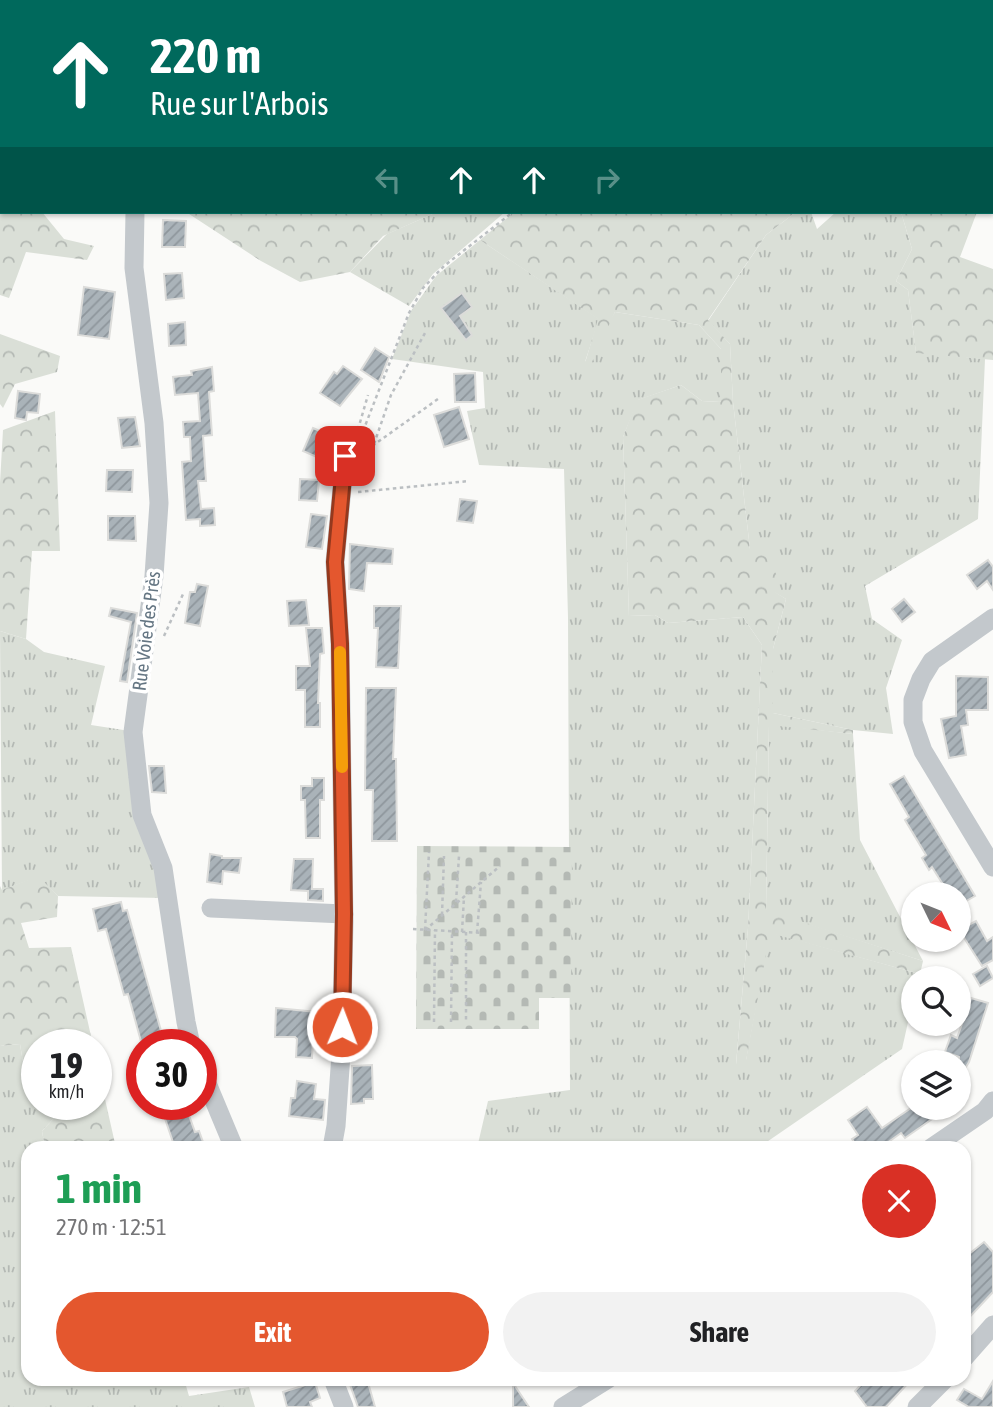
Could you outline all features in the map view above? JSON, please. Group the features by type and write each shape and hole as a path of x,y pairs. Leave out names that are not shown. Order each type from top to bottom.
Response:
{"street":[{"name":"Rue Voie des Près","path":"135,214 134,268 154,423 159,503 154,576 133,732 142,815 163,868 188,1029"},
{"path":"333,1141 341,1054 344,914 340,644 335,562 346,458"},
{"path":"993,618 932,661 921,678 914,700 913,722 923,751 993,867"},
{"path":"211,908 344,914"},
{"path":"942,1141 985,1111 993,1101"},
{"path":"217,1107 231,1141"},
{"path":"971,1350 993,1325"},
{"path":"336,1386 344,1407"},
{"path":"563,1407 597,1386"},
{"path":"917,1407 938,1386"}],"path":[{"path":"346,458 355,452 409,313 423,288 444,266 510,214"},
{"path":"374,444 391,395 425,333"},
{"path":"346,458 368,395"},
{"path":"346,458 374,444 438,399"},
{"path":"341,494 469,481"},
{"path":"144,645 165,635 184,592"},
{"path":"425,930 429,852"},
{"path":"442,915 444,856"},
{"path":"456,903 459,856"},
{"path":"425,930 500,866"},
{"path":"477,933 481,882"},
{"path":"464,897 466,1022"},
{"path":"413,929 483,933"},
{"path":"435,930 435,1022"},
{"path":"451,1022 452,932"}],"green space":[{"path":"0,214 44,214 64,239 94,246 87,260 26,252 9,298 0,295"},
{"path":"189,214 432,214 383,236 350,272 300,282 261,261"},
{"path":"432,214 503,214 433,274 409,306 350,272 387,234"},
{"path":"510,214 793,214 766,235 708,320 730,344 733,402 750,549 764,548 777,576 775,592 786,599 773,649 773,713 853,730 853,734 769,725 766,910 923,961 922,966 901,966 901,969 770,933 746,1061 736,1065 748,928 762,645 743,617 668,623 655,615 629,616 623,437 637,400 681,385 702,401 721,402 721,349 699,325 615,312 591,364 585,363 598,319 480,240"},
{"path":"793,214 812,214 817,229 834,214 902,214 912,249 896,281 908,290 916,352 985,359 978,519 865,586 872,619 902,640 886,688 893,734 853,730 773,713 773,649 786,599 774,592 750,549 733,402 730,344 708,321 766,235"},
{"path":"902,214 976,214 960,257 993,269 993,360 916,353 908,290 896,281 912,249"},
{"path":"480,240 599,319 585,362 615,312 699,325 721,349 721,402 702,401 681,385 638,400 623,437 629,616 655,615 668,623 743,617 762,645 748,928 736,1064 746,1060 769,932 901,969 901,1036 905,1036 902,1049 768,1141 479,1141 488,1101 570,1090 568,617 564,469 479,465 467,411 485,408 483,372 392,359 411,311 436,276"},
{"path":"0,334 60,356 57,372 15,384 3,408 0,404"},
{"path":"55,411 60,551 32,551 26,639 0,631 0,483 3,430"},
{"path":"0,631 26,639 44,652 105,666 91,725 130,731 163,898 58,896 38,877 2,890"},
{"path":"769,724 853,734 860,840 901,919 901,952 918,952 923,961 766,911"},
{"path":"417,846 572,847 571,998 539,998 539,1029 416,1029"},
{"path":"38,876 58,896 57,917 21,923 29,948 71,947 89,1029 21,1029 21,1050 20,1044 0,1046 0,886 2,890"},
{"path":"20,1044 21,1120 52,1120 42,1131 44,1141 21,1141 21,1386 186,1386 189,1396 249,1387 255,1407 0,1407 0,1046"},
{"path":"52,1120 110,1120 114,1141 44,1141 42,1131"}],"building":[{"path":"163,220 186,221 185,247 162,247"},
{"path":"182,273 184,298 166,300 164,274"},
{"path":"84,287 115,292 109,339 78,335"},
{"path":"462,293 472,307 460,316 472,335 466,340 441,308"},
{"path":"185,322 186,345 169,346 168,324"},
{"path":"375,348 389,357 379,382 361,370"},
{"path":"343,366 362,379 340,406 320,393 334,372 337,374"},
{"path":"212,367 214,391 209,392 212,435 203,436 206,481 198,481 201,509 214,508 215,525 200,526 200,519 186,520 182,462 191,461 190,437 184,437 183,422 200,421 198,393 175,395 173,377 192,375 191,371"},
{"path":"475,373 476,402 455,402 454,374"},
{"path":"18,391 40,394 38,413 27,412 26,420 15,418"},
{"path":"459,407 469,439 444,447 434,415"},
{"path":"135,417 140,446 122,448 118,418"},
{"path":"313,428 329,435 319,458 303,451"},
{"path":"107,470 133,470 132,492 106,491"},
{"path":"300,479 319,480 317,501 299,500"},
{"path":"460,499 477,501 473,523 457,521"},
{"path":"311,514 327,516 322,549 306,547"},
{"path":"108,516 135,516 136,541 108,540"},
{"path":"350,544 393,549 392,564 367,563 364,591 349,589"},
{"path":"988,560 993,567 993,590 987,581 977,589 967,575"},
{"path":"197,584 208,586 200,626 185,623 190,592 195,592"},
{"path":"904,599 915,612 902,622 892,609"},
{"path":"306,600 309,625 289,626 287,601"},
{"path":"374,606 401,606 398,668 376,667 378,628 374,628"},
{"path":"111,608 137,613 127,682 120,681 131,622 109,616"},
{"path":"306,628 322,628 324,653 320,654 320,727 305,727 305,690 296,690 296,666 310,666"},
{"path":"956,676 988,677 988,710 966,710 968,725 961,726 966,755 949,758 941,719 956,716"},
{"path":"366,688 396,688 393,759 396,759 397,841 372,841 373,790 365,790"},
{"path":"149,766 164,766 166,793 152,792"},
{"path":"904,776 967,882 941,882 932,867 929,870 922,858 926,855 905,820 909,817 890,784"},
{"path":"312,778 324,778 324,800 320,800 320,838 306,838 305,800 301,800 301,786 312,786"},
{"path":"210,854 222,858 241,858 239,873 223,871 222,884 207,882"},
{"path":"294,859 313,859 312,889 323,889 323,901 308,900 308,891 291,890"},
{"path":"121,902 123,911 127,910 160,1029 138,1029 128,994 124,995 106,929 98,931 93,909"},
{"path":"976,921 987,941 993,937 993,960 982,966 971,949 971,924"},
{"path":"987,966 993,978 980,986 973,974"},
{"path":"971,998 988,1003 971,1056 971,1050 946,1050 951,1036 971,1036"},
{"path":"276,1008 317,1012 312,1058 296,1057 295,1037 275,1037"},
{"path":"372,1065 373,1099 351,1104 352,1066"},
{"path":"297,1081 316,1084 314,1099 325,1100 323,1120 289,1116"},
{"path":"867,1107 882,1128 901,1115 901,1120 931,1120 905,1138 901,1133 890,1141 853,1141 852,1139 858,1135 848,1120"},
{"path":"165,1120 191,1120 195,1132 199,1131 203,1141 173,1141"},
{"path":"984,1242 993,1252 993,1292 971,1316 971,1252"},
{"path":"993,1381 993,1407 969,1407 957,1400 964,1389 982,1399"},
{"path":"302,1386 316,1386 320,1398 310,1402 312,1407 287,1407 283,1392"},
{"path":"350,1386 369,1386 375,1407 358,1407"},
{"path":"513,1386 515,1386 529,1407 513,1407"},
{"path":"860,1386 906,1386 886,1407 867,1407 855,1391"}],"slow traffic":[{"path":"340,652 342,767"}],"route":[{"path":"342,1027 344,914 340,644 335,562 345,456"}]}
